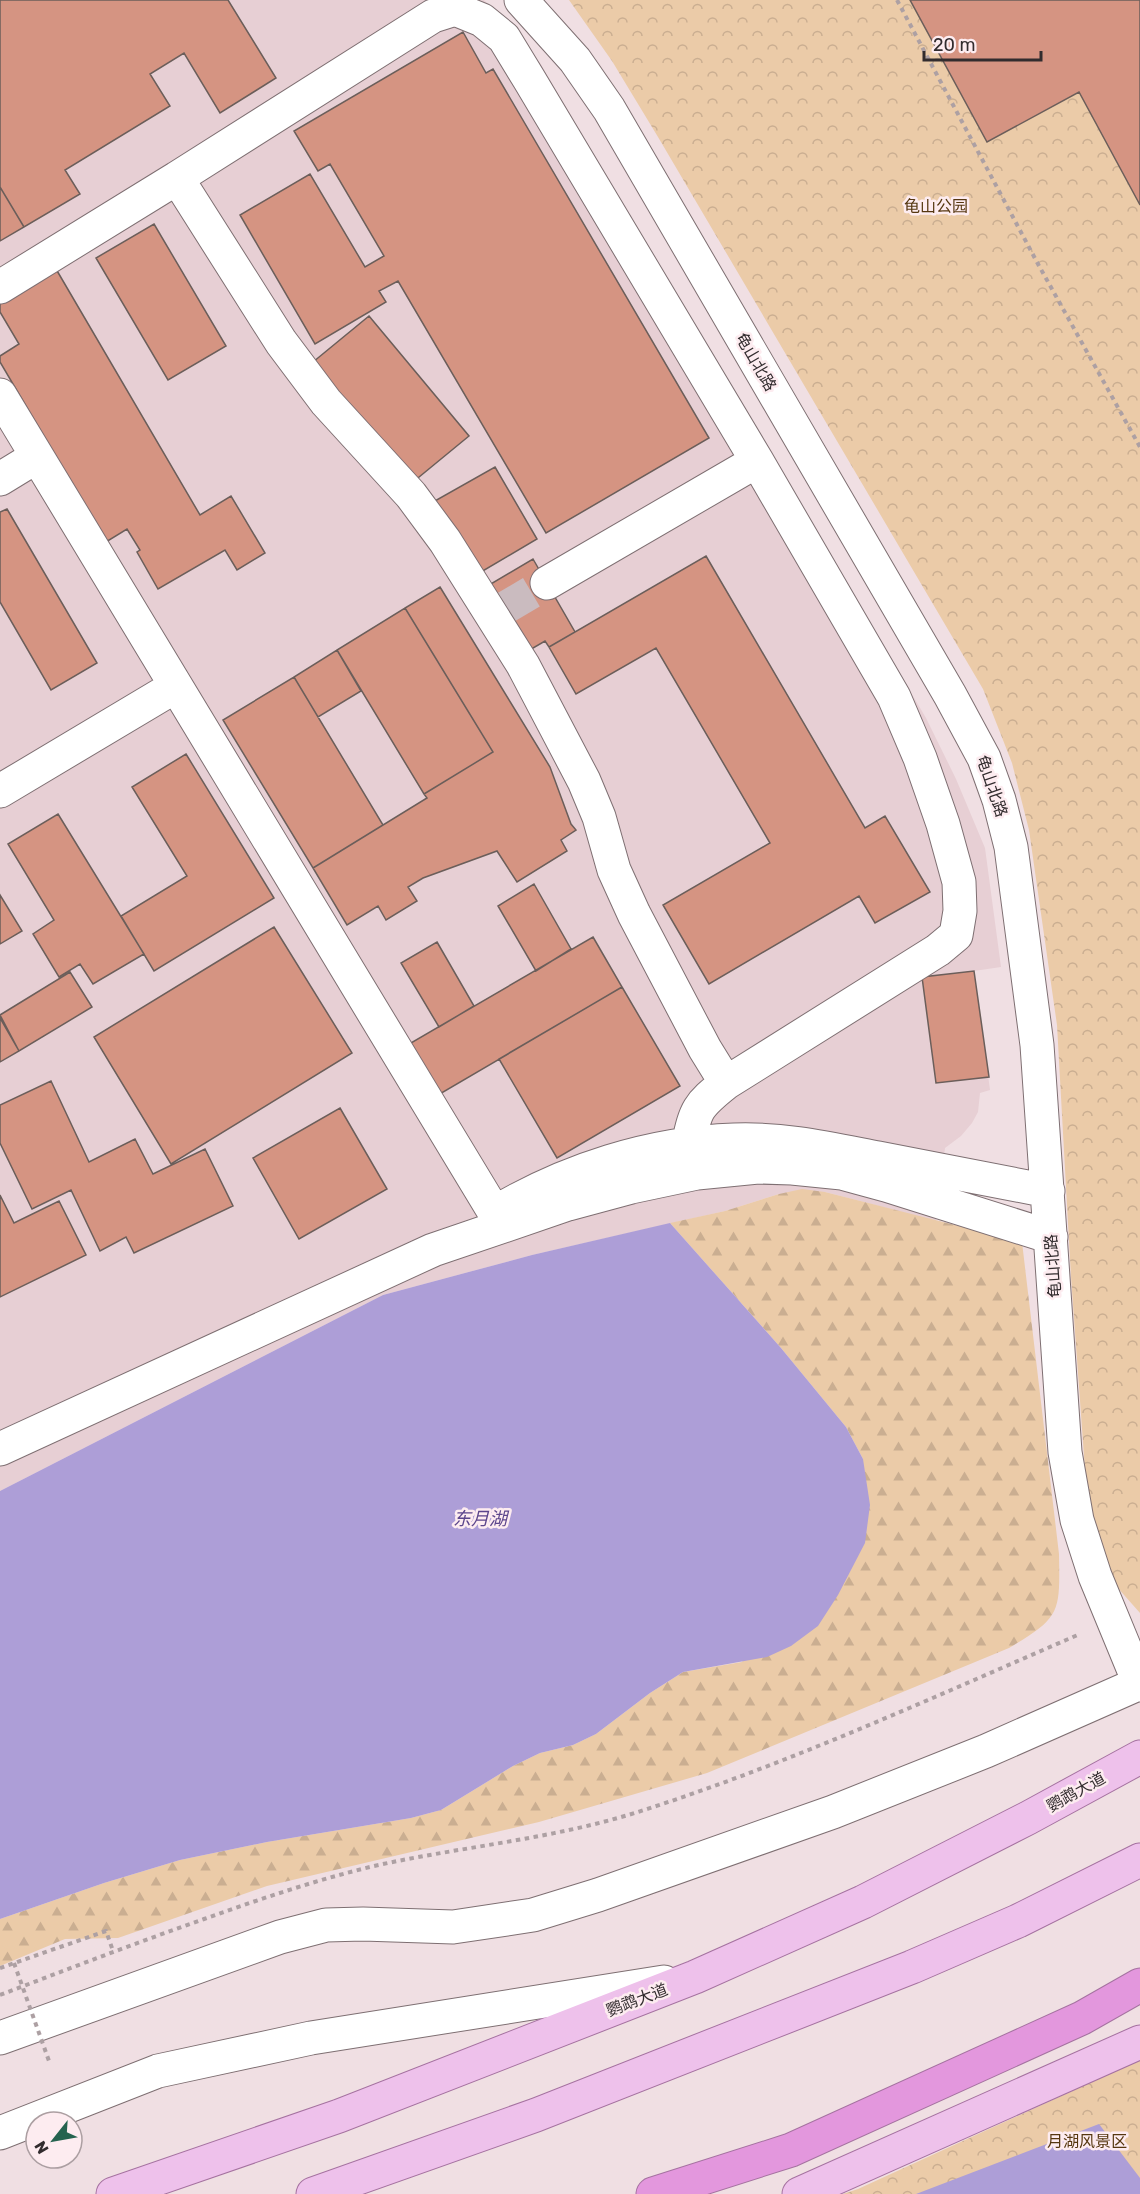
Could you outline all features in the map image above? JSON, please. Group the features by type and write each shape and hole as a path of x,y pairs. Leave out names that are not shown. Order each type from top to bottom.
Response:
{"highway":[{"path":"653,2194 791,2150 1082,2018 1140,1985"}],"main road":[{"name":"鹦鹉大道","path":"113,2194 339,2116 695,1977 863,1902 1028,1818 1140,1756"},
{"path":"313,2194 536,2115 912,1967 1018,1921 1140,1860"},
{"path":"799,2194 1140,2042"}],"street":[{"name":"龟山北路","path":"521,0 575,60 609,109 984,758 999,800 1011,847 1037,1045 1065,1452 1077,1520 1095,1576 1140,1684"},
{"path":"0,287 433,16 455,9 482,20 504,38 757,461 894,697 920,758 943,824 959,882 960,911 956,935 938,950 726,1083 707,1098 695,1114 688,1144"},
{"path":"177,178 281,342 326,402 411,495 497,612 584,781 599,817 614,870 634,914 705,1049 726,1083"},
{"path":"0,395 498,1219"},
{"path":"0,479 36,457"},
{"path":"547,583 757,461"},
{"path":"0,791 176,686"},
{"path":"498,1219 526,1194 599,1165 644,1152 688,1144 735,1140 811,1146 1048,1191"},
{"path":"0,1449 498,1219 697,1173 758,1167 792,1167 842,1173 1051,1237"},
{"path":"0,2038 280,1937 326,1925 363,1923 453,1927 533,1915 598,1895 833,1812 1140,1684"},
{"path":"0,2133 158,2071 310,2038 695,1977"}],"path":[{"path":"897,0 1038,264 1140,447"},
{"path":"0,1995 113,1951 285,1890 375,1866 549,1834 641,1811 724,1783 841,1736 1113,1620"},
{"path":"0,1968 106,1931 128,1992"},
{"path":"14,1963 50,2061"}],"shaded area":[{"path":"0,0 484,0 540,63 926,718 956,779 985,848 1001,967 974,971 990,1090 980,1093 978,1112 972,1123 961,1136 945,1148 936,1221 825,1192 779,1194 725,1211 532,1255 383,1295 0,1491"}],"green space":[{"name":"龟山公园","path":"569,0 1140,0 1140,1613 1109,1578 1087,1497 1071,1277 1057,1025 1029,830 1012,763 983,689 658,137 612,61"},
{"path":"802,1189 825,1192 1022,1242 1059,1554 1057,1601 1054,1612 1039,1629 1009,1648 707,1773 539,1822 267,1886 118,1938 65,1939 0,1966 0,1919 104,1883 180,1860 267,1842 411,1818 441,1810 513,1766 540,1753 573,1745 596,1734 650,1693 683,1672 742,1662 863,1459 846,1427 781,1348 670,1223 725,1211"},
{"name":"月湖风景区","path":"1140,2060 1140,2194 843,2194 858,2189"}],"water":[{"name":"东月湖","path":"670,1223 781,1348 846,1427 863,1459 870,1505 865,1543 838,1595 818,1626 791,1646 767,1657 683,1672 650,1693 596,1734 573,1745 540,1753 513,1766 441,1810 411,1818 267,1842 180,1860 104,1883 0,1919 0,1491 383,1295 532,1255"},
{"path":"1099,2124 1140,2178 1140,2194 916,2194"}],"building":[{"path":"0,0 228,0 276,78 220,113 184,53 150,74 170,106 65,170 80,194 24,227 0,187"},
{"path":"910,0 1140,0 1140,205 1079,92 987,142"},
{"path":"463,32 486,73 493,69 709,438 546,533 398,281 379,291 386,302 315,344 240,215 310,174 365,267 384,256 330,164 318,171 294,131"},
{"path":"0,187 24,227 0,241"},
{"path":"154,224 226,346 168,380 96,258"},
{"path":"56,269 200,515 231,496 265,553 237,570 225,550 158,589 137,552 140,550 127,529 106,542 0,362 0,356 19,344 0,312 0,302"},
{"path":"369,316 469,436 413,482 313,362"},
{"path":"495,467 537,539 476,575 433,502"},
{"path":"7,509 97,663 51,690 0,602 0,512"},
{"path":"706,556 865,828 885,816 930,892 875,923 859,896 709,984 663,905 770,843 656,648 576,694 549,647"},
{"path":"533,559 575,632 549,647 545,641 528,651 489,585"},
{"path":"440,587 550,767 571,824 576,830 561,840 567,851 517,882 497,851 423,878 408,887 417,901 386,920 378,906 347,925 313,868 427,798 424,794 493,752 405,608"},
{"path":"405,608 493,752 424,794 337,650"},
{"path":"337,650 361,691 318,717 294,677"},
{"path":"294,677 383,825 313,868 223,720"},
{"path":"186,754 274,898 154,971 121,916 187,876 132,787"},
{"path":"58,814 144,954 93,984 80,964 59,977 33,934 54,920 8,844"},
{"path":"534,884 571,949 536,971 498,906"},
{"path":"0,895 22,931 0,944"},
{"path":"274,927 352,1053 171,1164 94,1037"},
{"path":"593,937 622,987 433,1098 404,1047"},
{"path":"437,942 474,1006 439,1027 401,963"},
{"path":"974,971 989,1077 936,1083 922,977"},
{"path":"70,972 92,1007 19,1051 0,1015"},
{"path":"622,987 680,1086 557,1158 499,1059"},
{"path":"0,1018 19,1051 0,1062"},
{"path":"51,1081 89,1162 135,1139 153,1174 205,1149 233,1206 134,1253 126,1237 100,1251 71,1190 32,1209 0,1143 0,1105"},
{"path":"340,1108 387,1189 299,1239 253,1158"},
{"path":"0,1195 14,1223 59,1201 86,1255 0,1297"}],"tunnel":[{"path":"503,609 547,583"}]}
